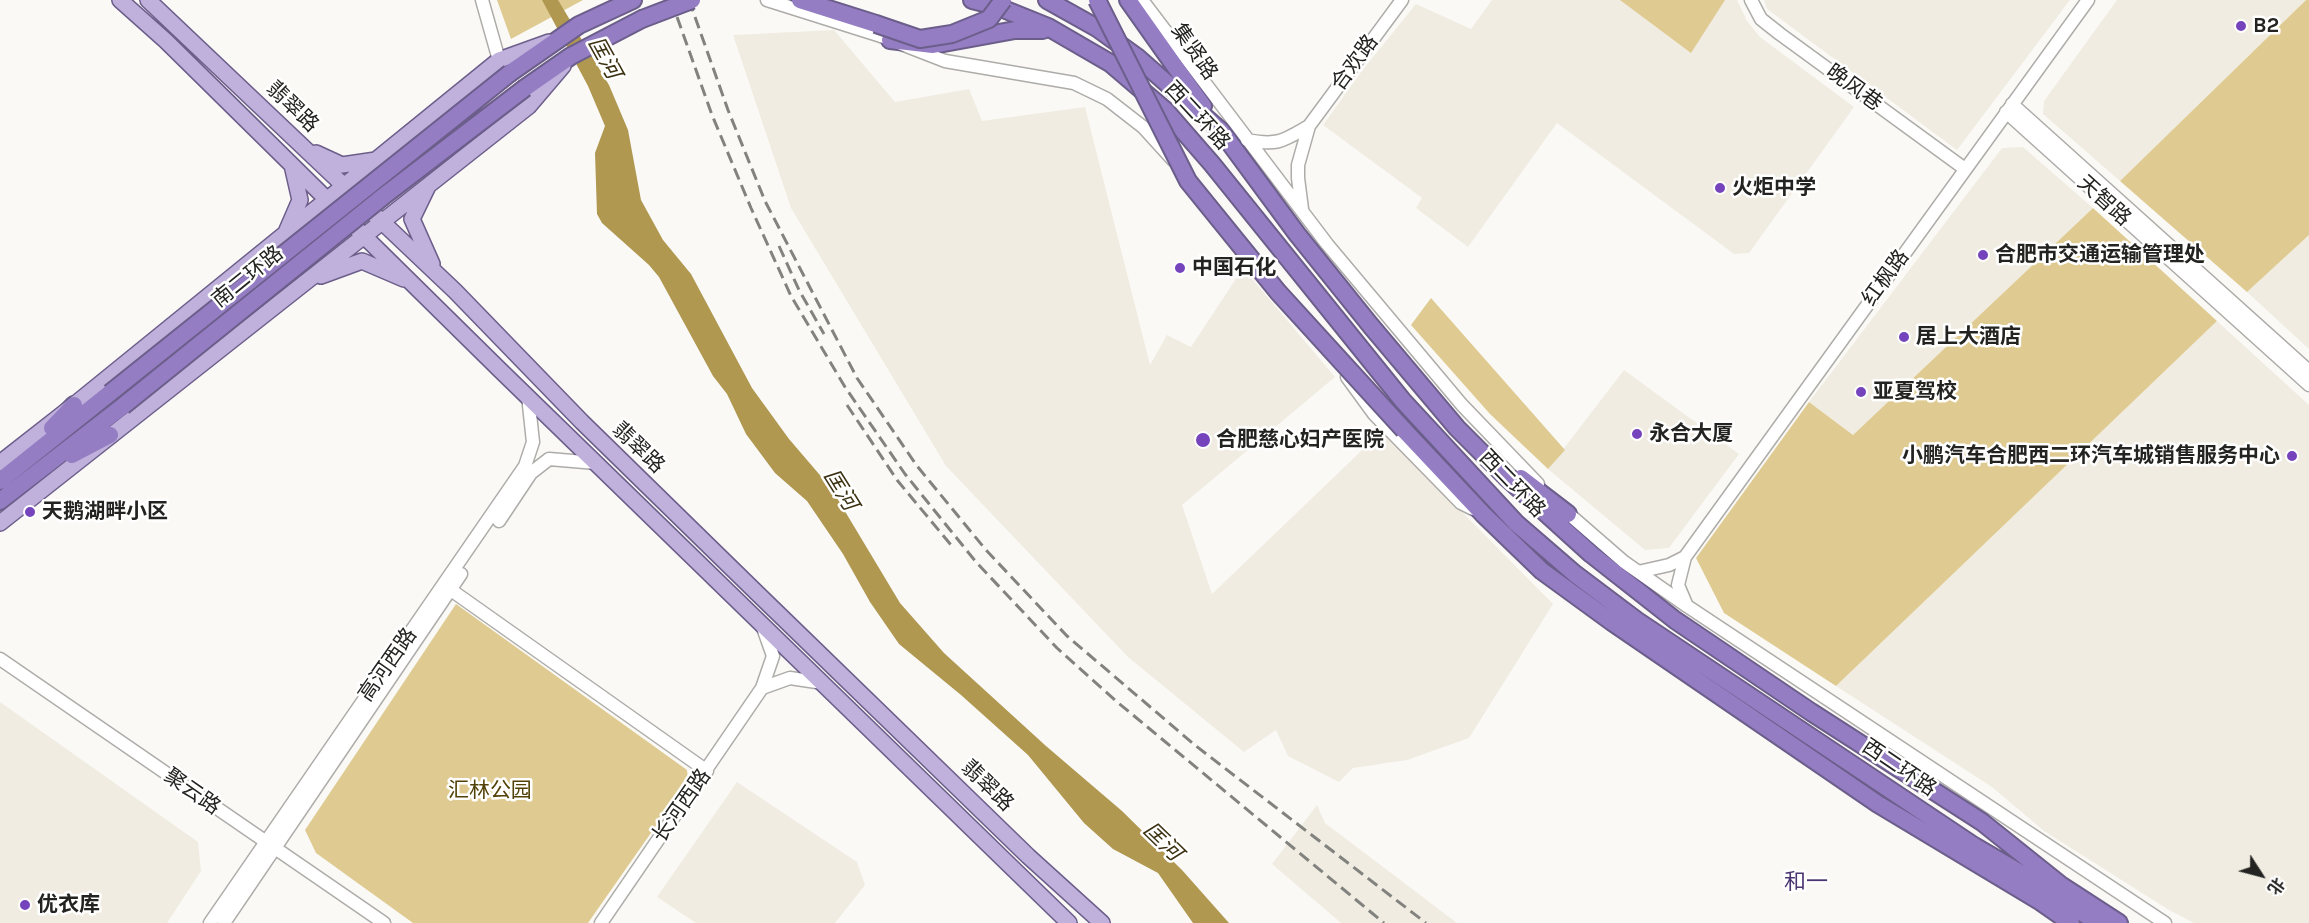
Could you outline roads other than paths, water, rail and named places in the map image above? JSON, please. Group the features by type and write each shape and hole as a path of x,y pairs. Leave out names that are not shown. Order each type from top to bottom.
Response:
{"highway":[{"name":"南二环路","path":"8,482 110,393 505,66 579,25 633,0"},
{"name":"南二环路","path":"8,482 123,406 385,195 525,88 571,56 642,19 692,0"},
{"path":"800,0 920,39 952,34 989,19 1003,0"},
{"name":"西二环路","path":"972,0 996,6 1057,32 1110,63 1165,110 1212,164 1403,401 1514,521 1575,574 1636,620 1974,846 2056,894 2097,923"},
{"name":"西二环路","path":"1047,0 1097,28 1137,57 1221,131 1297,234 1457,429 1591,554 1675,620 1811,712 1982,822 2062,886 2119,923"},
{"path":"1097,0 1188,181 1278,292 1404,430 1514,521"},
{"name":"集贤路","path":"1128,0 1221,131"},
{"path":"1136,0 1166,32"},
{"path":"890,40 933,45 1015,30 1036,28 1057,32"},
{"path":"0,506 8,482 74,405"},
{"path":"1457,429 1568,514"},
{"name":"西二环路","path":"1404,430 1483,514 1542,571 1621,629 1878,804 2041,902 2071,923"},
{"path":"8,482 110,435"},
{"path":"1974,846 2041,902"}],"main road":[{"name":"翡翠路","path":"120,0 166,41 1069,923"},
{"name":"翡翠路","path":"148,0 435,273 582,422 764,600 1028,856 1102,923"},
{"path":"0,523 529,106 571,56"},
{"path":"74,405 376,160 505,66"},
{"path":"305,148 342,165 376,160"},
{"path":"285,234 300,200 292,165"},
{"path":"429,184 412,219 435,273"},
{"path":"307,281 362,261 412,283"}],"street":[{"path":"482,0 505,66"},
{"path":"767,0 890,40 945,61 1074,83 1107,99 1143,127 1265,265 1374,414 1461,503 1483,514"},
{"path":"1142,0 1327,244 1462,405 1568,514 1638,572 1687,606 2164,923"},
{"name":"合欢路","path":"1309,126 1402,0"},
{"name":"晚风巷","path":"1751,0 1761,19 1965,169"},
{"name":"红枫路","path":"1685,557 2088,0"},
{"name":"天智路","path":"2009,108 2309,371"},
{"name":"天智路","path":"2009,108 2309,385"},
{"path":"1247,141 1270,145 1309,126"},
{"path":"1302,210 1298,165 1309,126"},
{"name":"高河西路","path":"224,923 270,846 525,466 533,442 528,396"},
{"name":"高河西路","path":"210,923 270,846 531,473 549,459 596,463"},
{"path":"1638,572 1669,565 1685,557"},
{"path":"1685,557 1678,585 1687,606"},
{"path":"451,590 707,771"},
{"name":"长河西路","path":"601,923 762,688 773,656 762,624"},
{"name":"聚云路","path":"0,659 384,923"},
{"path":"762,688 790,678 823,683"}],"railway":[{"path":"671,0 712,115 791,296 845,387 905,474 976,562 1057,648 1116,701 1384,923"},
{"path":"689,0 728,110 765,201 857,378 917,466 986,550 1067,636 1196,746 1426,923"},
{"path":"779,246 799,290 824,334"},
{"path":"847,405 897,480 951,545"}],"place":[{"name":"B2","path":"2241,26"},
{"name":"火炬中学","path":"1720,188"},
{"name":"合肥市交通运输管理处","path":"1983,255"},
{"name":"中国石化","path":"1180,268"},
{"name":"居上大酒店","path":"1904,337"},
{"name":"亚夏驾校","path":"1861,392"},
{"name":"永合大厦","path":"1637,434"},
{"name":"合肥慈心妇产医院","path":"1203,440"},
{"name":"小鹏汽车合肥西二环汽车城销售服务中心","path":"2292,456"},
{"name":"天鹅湖畔小区","path":"30,512"},
{"name":"优衣库","path":"25,905"}],"district":[{"name":"和一","path":"1806,883"}],"water label":[{"name":"匡河","path":"604,58"},
{"name":"匡河","path":"840,490"},
{"name":"匡河","path":"1162,842"}],"park label":[{"name":"汇林公园","path":"490,791"}]}
